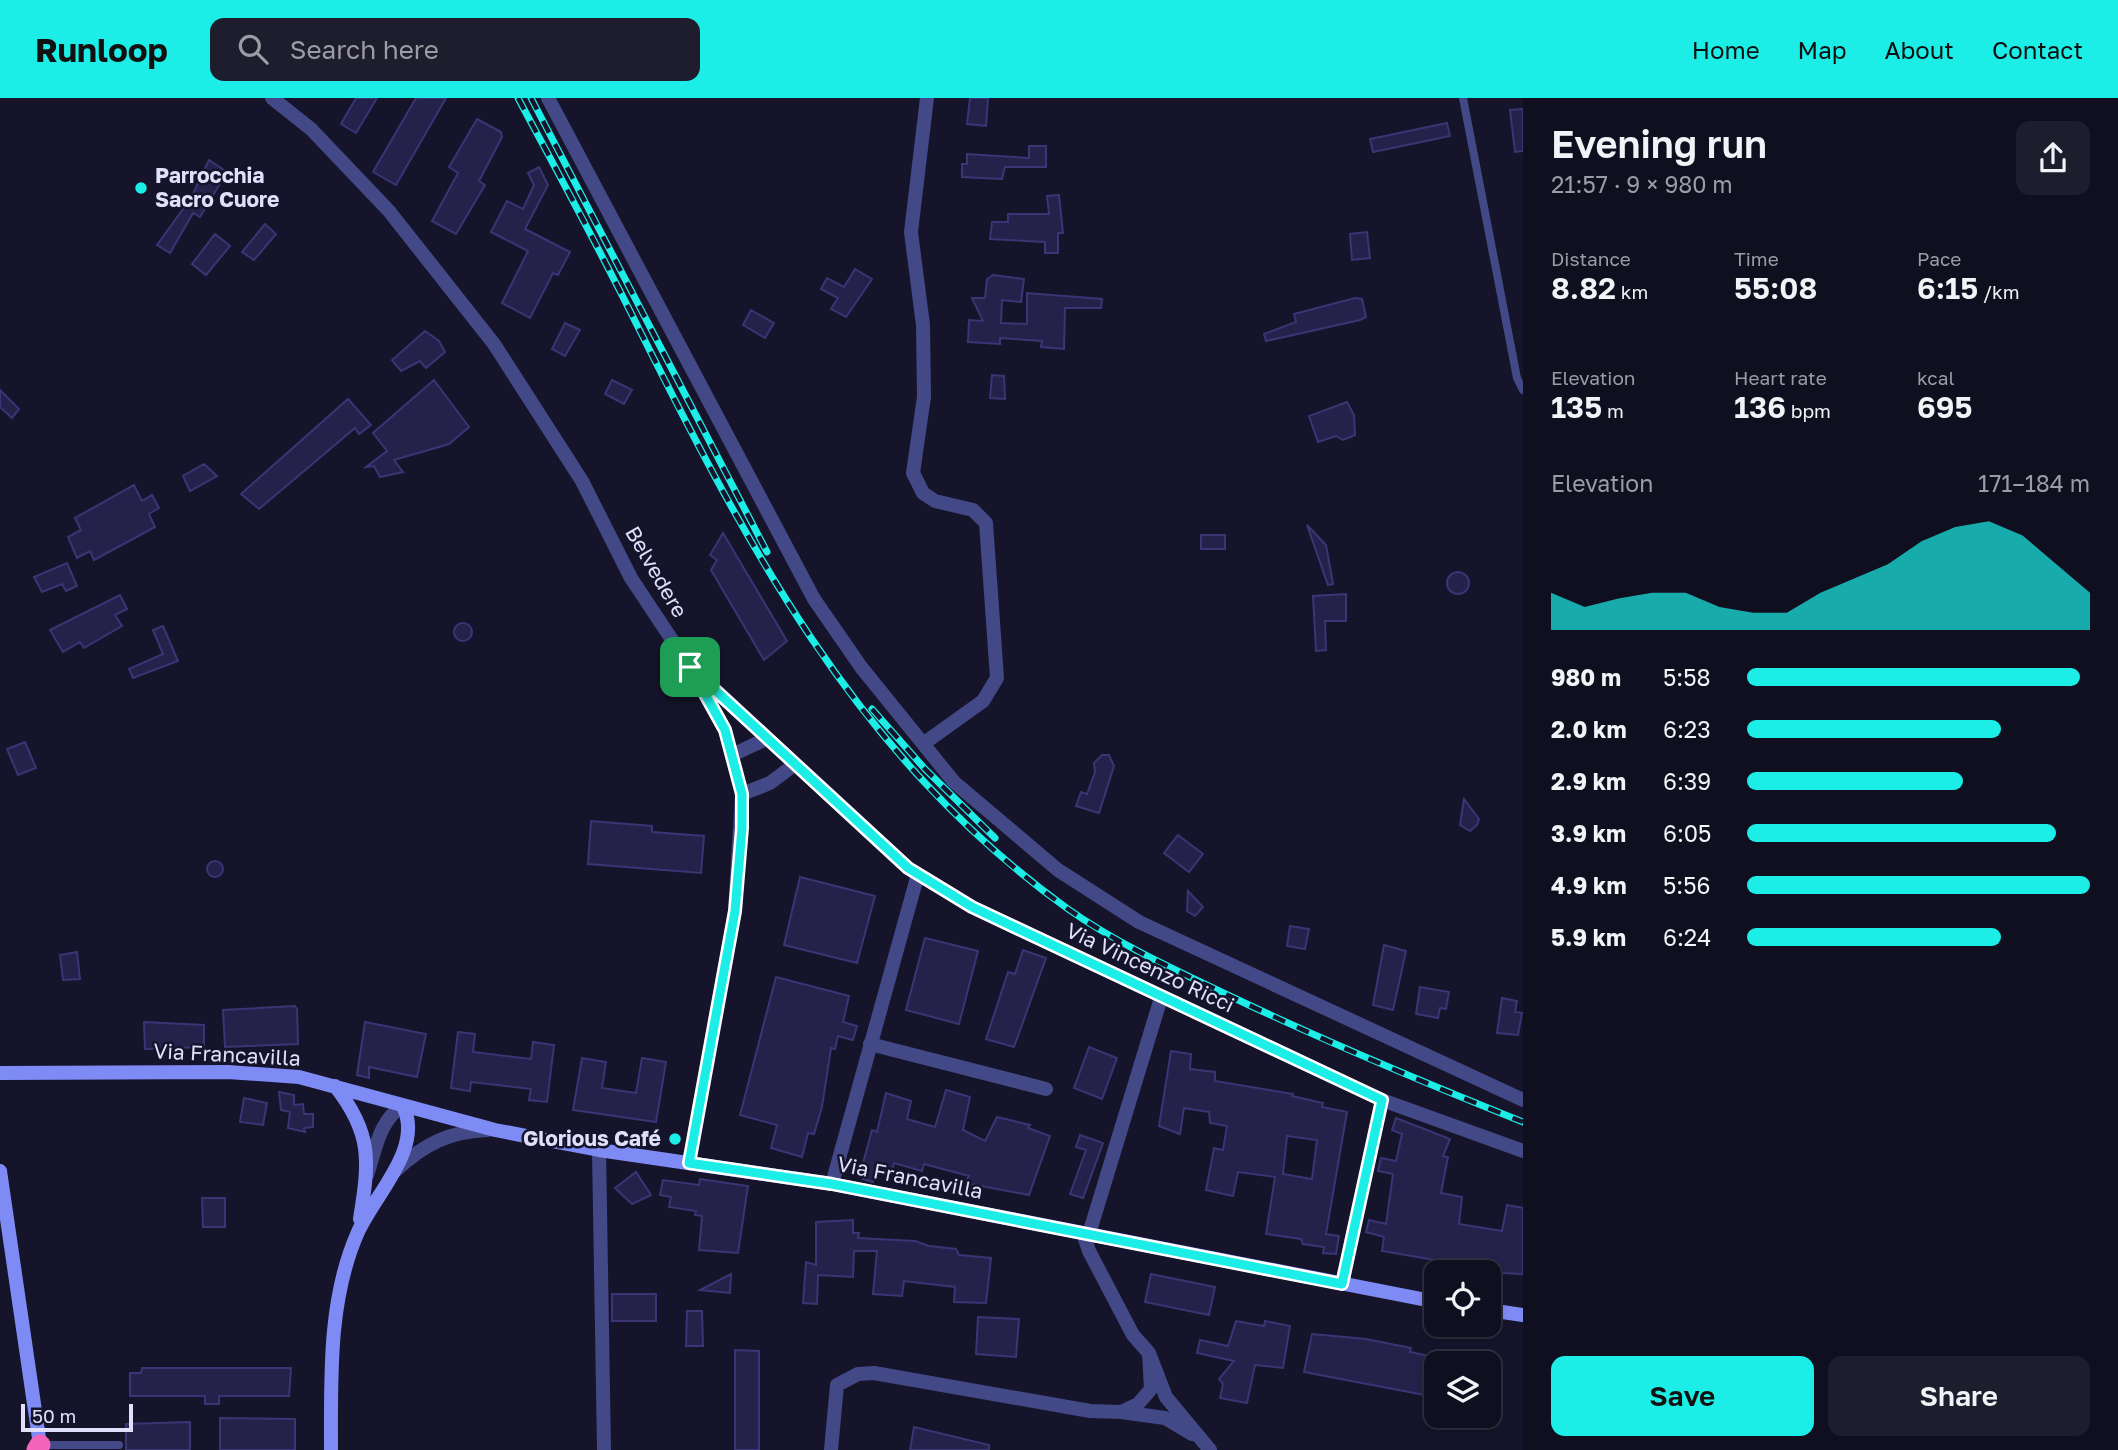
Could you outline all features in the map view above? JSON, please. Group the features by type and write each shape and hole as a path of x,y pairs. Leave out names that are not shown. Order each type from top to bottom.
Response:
{"main road":[{"name":"Via Francavilla","path":"0,1073 228,1072 299,1077 495,1130 599,1150 832,1184 1424,1300"},
{"path":"331,1450 331,1363 337,1309 358,1231 368,1175 367,1147 362,1127 351,1106 335,1086"},
{"path":"358,1231 404,1149 409,1118 403,1105"},
{"path":"0,1171 40,1448"},
{"path":"1501,1312 1523,1315"}],"street":[{"name":"Belvedere","path":"272,98 311,129 389,211 494,344 582,481 631,578 690,667 725,730 742,794 735,911 689,1163"},
{"path":"548,98 814,599 861,667 954,782 1023,843 1139,922 1523,1100"},
{"path":"923,744 983,701 997,678 986,523 973,510 936,501 923,493 913,473 924,397 923,325 911,232 927,98"},
{"name":"Via Vincenzo Ricci","path":"690,667 794,765 918,874 972,907 1382,1100 1523,1151"},
{"path":"732,755 766,738"},
{"path":"742,794 770,783 794,765"},
{"path":"832,1184 918,874"},
{"path":"1161,998 1086,1233 1089,1251 1133,1335 1149,1353 1166,1397 1206,1445"},
{"path":"870,1044 1046,1089"},
{"path":"1342,1284 1382,1100"},
{"path":"368,1175 383,1126 390,1114 403,1105"},
{"path":"389,1177 413,1154 444,1136 465,1130 495,1130"},
{"path":"599,1150 604,1450"},
{"path":"1121,1412 1138,1404 1151,1389 1149,1353"},
{"path":"831,1450 837,1385 858,1374 874,1373 1046,1406 1165,1418 1206,1445"}],"lane":[{"path":"1463,98 1500,301 1517,378 1523,390"},
{"path":"40,1448 120,1446"}],"building":[{"path":"356,98 377,98 356,133 341,124"},
{"path":"416,98 446,98 396,185 373,172"},
{"path":"970,98 988,98 986,126 967,124"},
{"path":"1523,109 1523,151 1515,152 1510,110"},
{"path":"477,119 501,132 502,137 479,181 485,185 456,234 432,221 458,173 449,167"},
{"path":"1447,123 1450,136 1373,152 1370,139"},
{"path":"1029,146 1046,146 1046,167 1005,167 1002,179 962,177 962,164 967,164 967,154 1029,158"},
{"path":"209,160 227,172 200,217 193,213 170,253 157,245 191,198"},
{"path":"539,167 548,185 525,229 570,252 558,275 553,273 530,318 502,303 528,251 491,232 507,201 523,209 534,185 528,173"},
{"path":"1059,195 1063,233 1058,233 1058,253 1045,253 1045,242 990,239 992,222 1008,222 1008,214 1049,214 1047,196"},
{"path":"265,224 276,234 254,260 242,252"},
{"path":"1367,232 1370,258 1352,260 1350,234"},
{"path":"215,234 230,246 206,275 192,264"},
{"path":"855,269 872,279 846,317 831,309 838,298 821,289 827,278 844,287"},
{"path":"993,275 1024,279 1021,302 1002,300 1001,323 1027,324 1027,293 1102,299 1101,308 1065,308 1064,349 1041,347 1042,341 1000,338 1000,344 968,342 969,320 983,321 972,298 985,298 987,279"},
{"path":"1355,298 1362,299 1366,317 1360,320 1266,341 1264,334 1296,322 1294,314"},
{"path":"751,310 774,323 765,338 743,325"},
{"path":"565,323 580,330 565,356 552,349"},
{"path":"425,331 439,341 445,352 426,368 420,361 401,371 392,360"},
{"path":"992,375 1004,376 1005,399 990,398"},
{"path":"434,380 469,427 449,444 394,460 403,472 380,477 374,466 366,467 387,451 373,433"},
{"path":"612,380 632,390 624,404 605,394"},
{"path":"0,390 19,409 12,418 0,407"},
{"path":"348,399 371,425 359,434 355,428 259,509 241,494"},
{"path":"1347,402 1354,415 1355,435 1343,440 1336,436 1318,442 1309,416"},
{"path":"204,464 217,476 190,491 183,476"},
{"path":"134,485 142,501 152,495 159,508 149,514 155,527 94,560 90,551 77,558 68,537 81,530 75,518"},
{"path":"1307,525 1326,545 1333,584 1328,585"},
{"path":"723,533 787,641 764,660 711,570 717,560 710,555"},
{"path":"1201,535 1225,535 1225,549 1201,549"},
{"path":"67,563 77,586 66,591 62,584 42,592 34,577"},
{"path":"1458,572 1466,575 1469,583 1466,591 1458,594 1450,591 1447,583 1450,575"},
{"path":"1346,594 1346,621 1325,621 1326,650 1316,651 1313,596"},
{"path":"120,595 127,609 115,615 122,626 84,648 80,642 63,652 50,630"},
{"path":"463,623 469,626 472,632 469,638 463,641 457,638 454,632 457,626"},
{"path":"163,626 178,661 133,678 129,669 163,654 153,630"},
{"path":"25,742 36,768 18,775 7,749"},
{"path":"1102,755 1109,755 1114,766 1099,813 1076,806 1081,792 1087,794 1095,772 1094,763"},
{"path":"1464,799 1479,819 1470,831 1460,825"},
{"path":"591,821 652,826 652,832 704,836 701,873 588,864"},
{"path":"1178,835 1203,854 1189,872 1164,853"},
{"path":"215,861 223,869 215,877 207,869"},
{"path":"800,877 875,896 857,963 784,945"},
{"path":"1188,891 1203,907 1195,916 1187,911"},
{"path":"1290,926 1309,929 1305,949 1287,946"},
{"path":"925,938 978,951 959,1024 906,1010"},
{"path":"1384,945 1406,951 1393,1010 1373,1005"},
{"path":"1023,950 1046,958 1014,1047 986,1039 1008,972 1015,974"},
{"path":"77,952 80,979 63,980 60,955"},
{"path":"776,977 849,996 843,1022 857,1026 853,1040 838,1036 835,1049 831,1048 822,1107 814,1134 808,1133 802,1157 771,1148 777,1125 740,1115"},
{"path":"1420,987 1449,992 1446,1009 1440,1008 1438,1018 1416,1014"},
{"path":"1502,998 1517,1001 1515,1012 1522,1013 1518,1035 1497,1033"},
{"path":"295,1006 298,1044 225,1047 223,1010"},
{"path":"144,1022 204,1025 204,1047 145,1049"},
{"path":"365,1022 426,1034 417,1077 369,1067 369,1078 357,1075"},
{"path":"458,1032 475,1034 473,1052 531,1059 533,1042 554,1045 547,1102 529,1100 531,1089 471,1082 470,1091 451,1088"},
{"path":"1089,1047 1117,1058 1102,1099 1074,1088"},
{"path":"1171,1051 1191,1054 1190,1069 1215,1072 1215,1081 1293,1094 1292,1096 1323,1103 1322,1107 1347,1112 1326,1234 1339,1236 1336,1254 1323,1253 1324,1247 1303,1244 1301,1239 1266,1234 1275,1177 1238,1172 1233,1196 1206,1190 1214,1148 1223,1150 1227,1126 1210,1123 1209,1112 1184,1108 1180,1134 1159,1126","holes":["1287,1136 1317,1140 1312,1179 1283,1174"]},
{"path":"582,1058 606,1062 602,1088 636,1093 642,1058 666,1062 656,1122 573,1110"},
{"path":"946,1090 970,1097 963,1130 985,1141 997,1117 1030,1125 1028,1128 1050,1136 1029,1195 965,1183 969,1176 924,1164 922,1171 894,1163 891,1175 876,1171 873,1182 863,1179 865,1168 862,1167 872,1130 877,1132 886,1093 911,1101 907,1119 935,1127"},
{"path":"279,1092 294,1095 294,1105 303,1104 304,1114 313,1114 313,1127 304,1128 305,1132 288,1128 290,1112 281,1110"},
{"path":"244,1098 267,1103 263,1125 240,1122"},
{"path":"1396,1118 1450,1139 1443,1156 1448,1157 1441,1193 1462,1197 1459,1224 1502,1231 1507,1205 1523,1208 1523,1274 1501,1273 1501,1260 1435,1260 1382,1251 1384,1237 1366,1232 1369,1220 1386,1224 1393,1174 1378,1171 1381,1158 1396,1161 1402,1134 1392,1130"},
{"path":"1080,1135 1103,1143 1083,1198 1070,1194 1086,1150 1076,1147"},
{"path":"636,1172 651,1195 632,1204 615,1188"},
{"path":"700,1179 748,1186 738,1253 699,1250 702,1216 695,1215 696,1211 669,1207 671,1197 660,1195 663,1180 699,1185"},
{"path":"202,1198 225,1198 225,1227 203,1227"},
{"path":"853,1220 853,1233 859,1233 858,1238 915,1241 929,1246 956,1249 959,1255 991,1258 986,1303 954,1302 955,1287 904,1281 902,1296 873,1294 877,1251 854,1251 853,1277 818,1275 817,1304 803,1303 806,1262 816,1265 816,1222"},
{"path":"731,1274 730,1293 700,1290"},
{"path":"1151,1274 1215,1287 1209,1315 1145,1302"},
{"path":"612,1294 656,1294 656,1321 612,1321"},
{"path":"687,1311 702,1311 703,1346 686,1346"},
{"path":"978,1317 1019,1319 1016,1357 976,1354"},
{"path":"1236,1321 1264,1326 1265,1321 1290,1326 1283,1368 1255,1365 1247,1403 1220,1398 1223,1384 1219,1379 1234,1361 1197,1353 1200,1340 1228,1346"},
{"path":"1312,1334 1366,1339 1411,1348 1410,1352 1424,1355 1424,1395 1304,1372"},
{"path":"735,1350 759,1351 759,1450 735,1450"},
{"path":"142,1368 291,1368 289,1396 219,1396 219,1404 205,1404 205,1396 130,1396 130,1373 141,1373"},
{"path":"220,1418 295,1419 295,1450 220,1450"},
{"path":"190,1422 190,1450 126,1450 126,1424"},
{"path":"914,1427 989,1445 989,1450 910,1450"}],"railway":[{"path":"518,98 762,561 865,713 925,783 992,849 1068,909 1128,946 1305,1031 1523,1122"},
{"path":"531,98 767,552"},
{"path":"872,709 925,769 995,838"}],"place":[{"name":"Parrocchia Sacro Cuore","path":"141,188"},
{"name":"Glorious Café","path":"675,1139"}],"route":[{"path":"690,667 908,868 972,907 1382,1100 1342,1284 832,1184 689,1163 735,911 742,828 742,794 725,730 690,667"}]}
